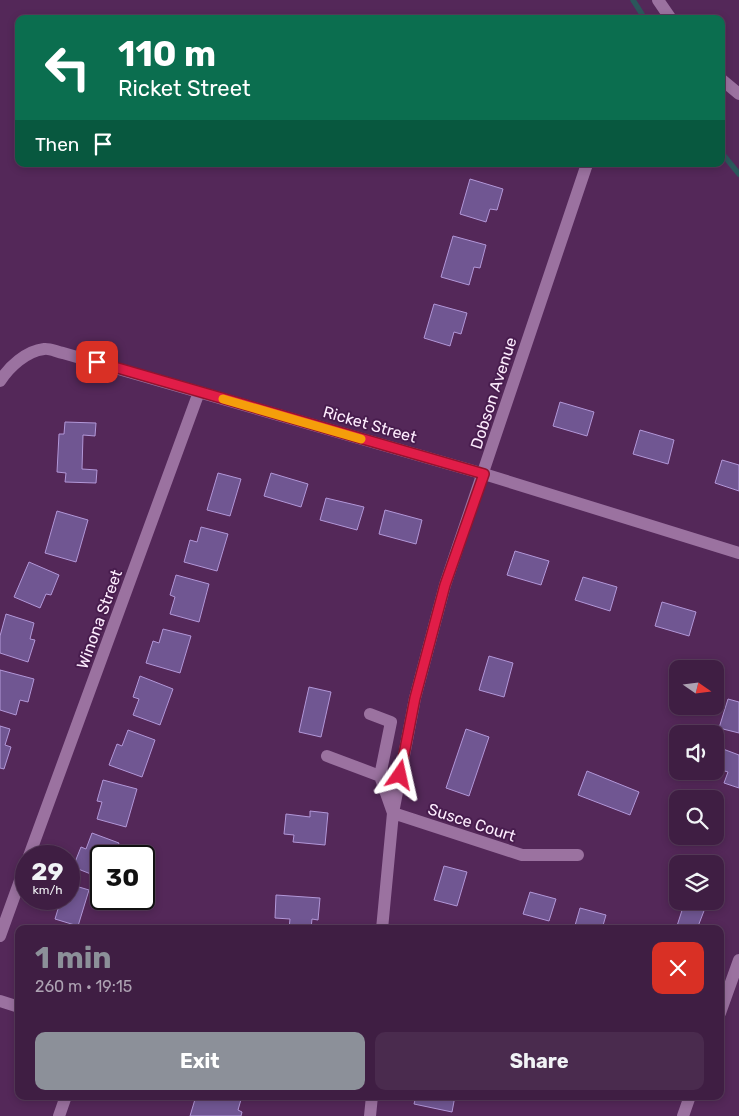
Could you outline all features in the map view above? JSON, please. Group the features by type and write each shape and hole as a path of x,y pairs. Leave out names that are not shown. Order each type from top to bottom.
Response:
{"street":[{"path":"658,0 668,15"},
{"path":"725,83 739,94"},
{"name":"Dobson Avenue","path":"382,925 393,813 415,698 435,622 445,585 586,167"},
{"name":"Ricket Street","path":"0,381 11,365 28,355 44,349 484,474 739,554"},
{"name":"Winona Street","path":"33,845 199,392"},
{"path":"370,714 391,722 380,776 393,813"},
{"path":"327,756 380,776"},
{"name":"Susce Court","path":"393,813 522,855 578,855"},
{"path":"0,936 15,894"},
{"path":"724,1002 739,960"},
{"path":"0,1001 15,1006"},
{"path":"59,1116 65,1100"},
{"path":"370,1116 372,1100"},
{"path":"683,1116 689,1100"}],"building":[{"path":"470,179 503,189 497,210 490,209 486,222 460,214"},
{"path":"453,236 486,245 480,268 474,267 469,285 441,277"},
{"path":"434,304 467,313 461,334 454,332 450,346 424,338"},
{"path":"560,402 594,412 587,436 553,426"},
{"path":"65,422 96,423 95,436 83,435 82,469 97,470 96,483 65,482 66,473 57,472 59,434 64,434"},
{"path":"640,430 674,440 668,464 633,454"},
{"path":"722,460 739,465 739,491 715,483"},
{"path":"218,473 241,479 230,516 207,510"},
{"path":"271,473 308,484 301,507 264,496"},
{"path":"326,498 364,507 357,530 320,520"},
{"path":"385,510 422,520 416,544 379,534"},
{"path":"57,511 88,520 76,562 45,553"},
{"path":"201,527 228,534 217,571 184,562 190,540 197,542"},
{"path":"515,551 549,561 541,585 507,575"},
{"path":"29,562 59,575 51,595 46,594 40,608 14,597"},
{"path":"176,575 209,584 199,622 170,614 175,597 170,595"},
{"path":"583,577 617,587 610,611 575,600"},
{"path":"662,602 696,612 689,636 655,626"},
{"path":"6,614 34,623 30,639 35,640 28,662 0,653 0,636"},
{"path":"163,629 191,636 180,673 146,663 153,641 159,643"},
{"path":"489,656 513,663 504,697 479,690"},
{"path":"0,670 34,679 28,702 20,700 16,715 0,710"},
{"path":"140,676 173,689 160,725 133,715 139,699 133,697"},
{"path":"309,687 331,692 321,737 299,732"},
{"path":"728,699 739,702 739,733 724,729 724,725 720,725"},
{"path":"0,726 10,729 5,745 11,747 4,769 0,768"},
{"path":"466,729 489,737 469,796 446,788"},
{"path":"128,730 155,740 142,777 109,765 117,744 122,746"},
{"path":"724,749 739,755 739,788 724,783 728,772 724,771"},
{"path":"587,771 639,792 630,815 578,795"},
{"path":"103,780 137,789 126,827 97,819 102,802 97,801"},
{"path":"310,811 328,813 325,845 293,842 294,835 284,834 286,814 310,817"},
{"path":"92,833 119,843 118,845 90,845 90,874 80,870 80,850 81,847 86,849"},
{"path":"444,866 467,872 457,906 434,900"},
{"path":"80,887 89,890 78,925 55,919 58,910 80,910"},
{"path":"530,892 556,899 549,921 523,914"},
{"path":"276,895 320,898 318,920 312,919 311,925 289,925 290,919 275,918"},
{"path":"580,908 606,915 603,925 575,925"},
{"path":"682,910 704,910 699,925 677,925"},
{"path":"195,1100 241,1100 238,1110 242,1112 241,1116 190,1116"},
{"path":"415,1100 454,1100 452,1112 414,1104"}],"waterway":[{"path":"633,0 642,15"},
{"path":"725,157 739,174"}],"slow traffic":[{"path":"223,399 361,439"}],"route":[{"path":"97,362 484,474 445,585 415,698 400,775"}]}
